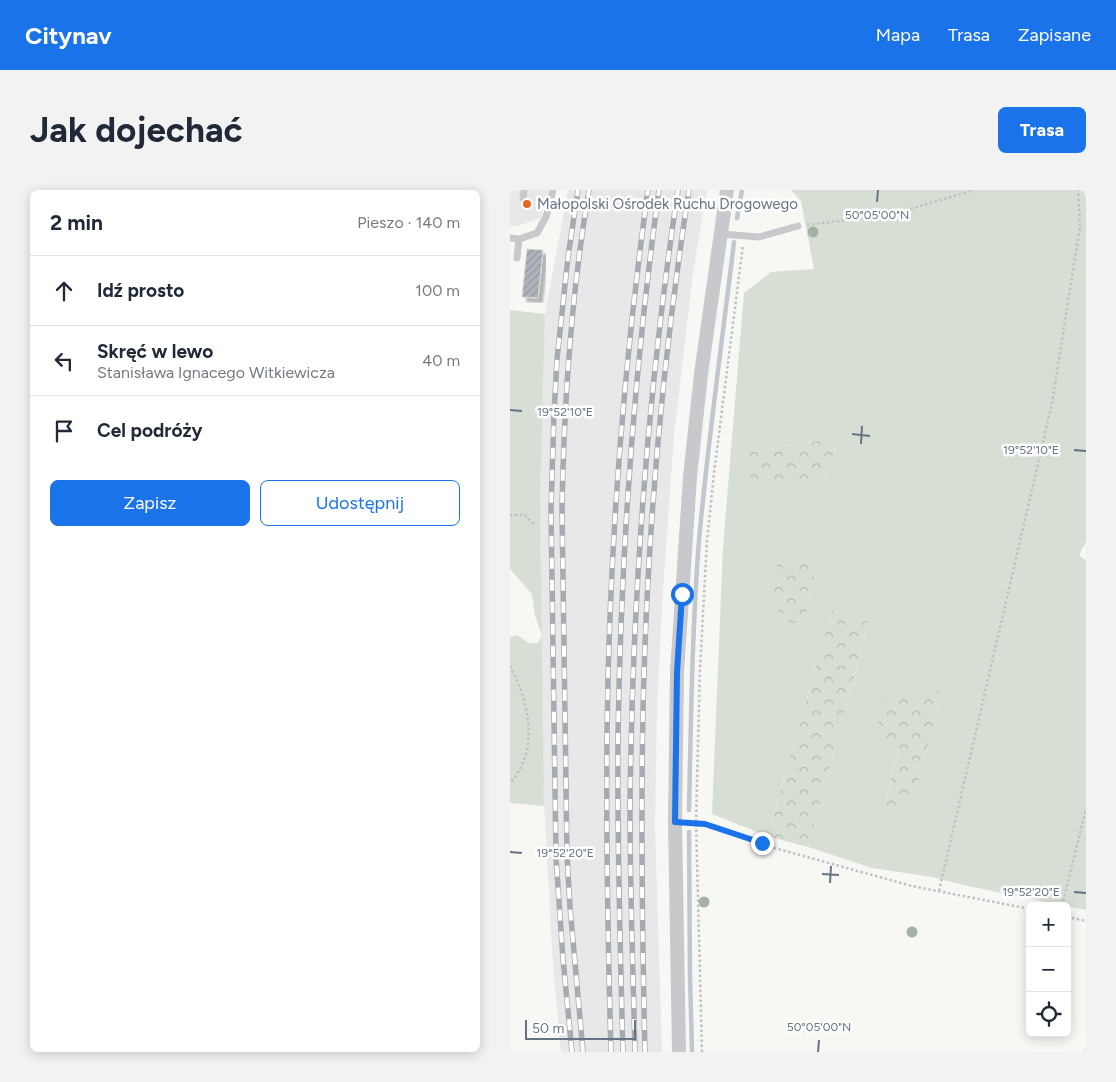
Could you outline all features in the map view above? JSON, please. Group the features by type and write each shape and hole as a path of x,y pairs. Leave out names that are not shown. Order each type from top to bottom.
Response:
{"street":[{"path":"679,1052 675,822 677,672 690,477 701,374 728,190"}],"lane":[{"path":"523,198 524,190"},
{"path":"510,238 519,239 538,233 546,217 553,190"},
{"path":"722,234 759,237 798,226"},
{"path":"517,258 519,239"}],"path":[{"path":"798,226 892,214 974,190"},
{"path":"939,890 1052,404 1080,226 1078,190"},
{"path":"702,1052 696,822 700,668 707,540 744,236"},
{"path":"510,515 525,515 535,524"},
{"path":"510,666 518,680 527,713 528,745 524,762 518,774 510,783"},
{"path":"1063,902 1086,809"},
{"path":"675,822 696,822 712,826 778,849 912,886 1026,908"},
{"path":"1071,918 1086,921"}],"shaded area":[{"name":"Małopolski Ośrodek Ruchu Drogowego","path":"510,190 548,190 541,218 517,226 510,226"},
{"path":"568,190 707,190 693,273 674,435 663,590 657,707 655,827 662,1052 561,1052 553,966 543,786 540,501 545,314"}],"green space":[{"path":"791,190 1086,190 1086,542 1079,555 1086,561 1086,910 1071,907 1071,902 1047,902 932,877 872,868 808,847 869,622 832,611 767,836 712,814 723,547 744,293 771,272 814,269 801,201","holes":["840,437 824,478 740,455 740,454","817,564 804,624 782,621","943,691 910,810 885,807 898,748"]},
{"path":"510,310 545,314 540,501 542,634 535,616 532,594 510,569"},
{"path":"840,437 824,478 754,485 740,454"},
{"path":"777,563 817,564 804,624 782,622 774,597"},
{"path":"832,611 869,622 808,847 767,836"},
{"path":"517,635 529,643 538,643 542,635 544,806 510,803 510,637"},
{"path":"943,691 910,811 885,807 898,749 875,738 884,695"}],"building":[{"path":"527,249 543,250 538,298 522,297"}],"waterway":[{"path":"737,218 742,190"},
{"path":"689,810 693,641 699,540 734,242"},
{"path":"689,832 692,1052"}],"railway":[{"path":"572,1052 556,858 551,509 557,359 568,257 578,190"},
{"path":"583,1052 567,855 562,508 573,309 589,190"},
{"path":"611,1052 607,814 608,667 619,462 631,326 648,190"},
{"path":"623,1052 618,775 622,598 630,462 642,326 659,190"},
{"path":"635,1052 630,809 634,654 643,499 650,421 667,267 678,190"},
{"path":"645,1052 642,816 646,613 665,371 689,190"}],"place":[{"name":"Małopolski Ośrodek Ruchu Drogowego","path":"527,204"}],"route":[{"path":"682,594 677,672 675,822 705,824 762,843"}]}
